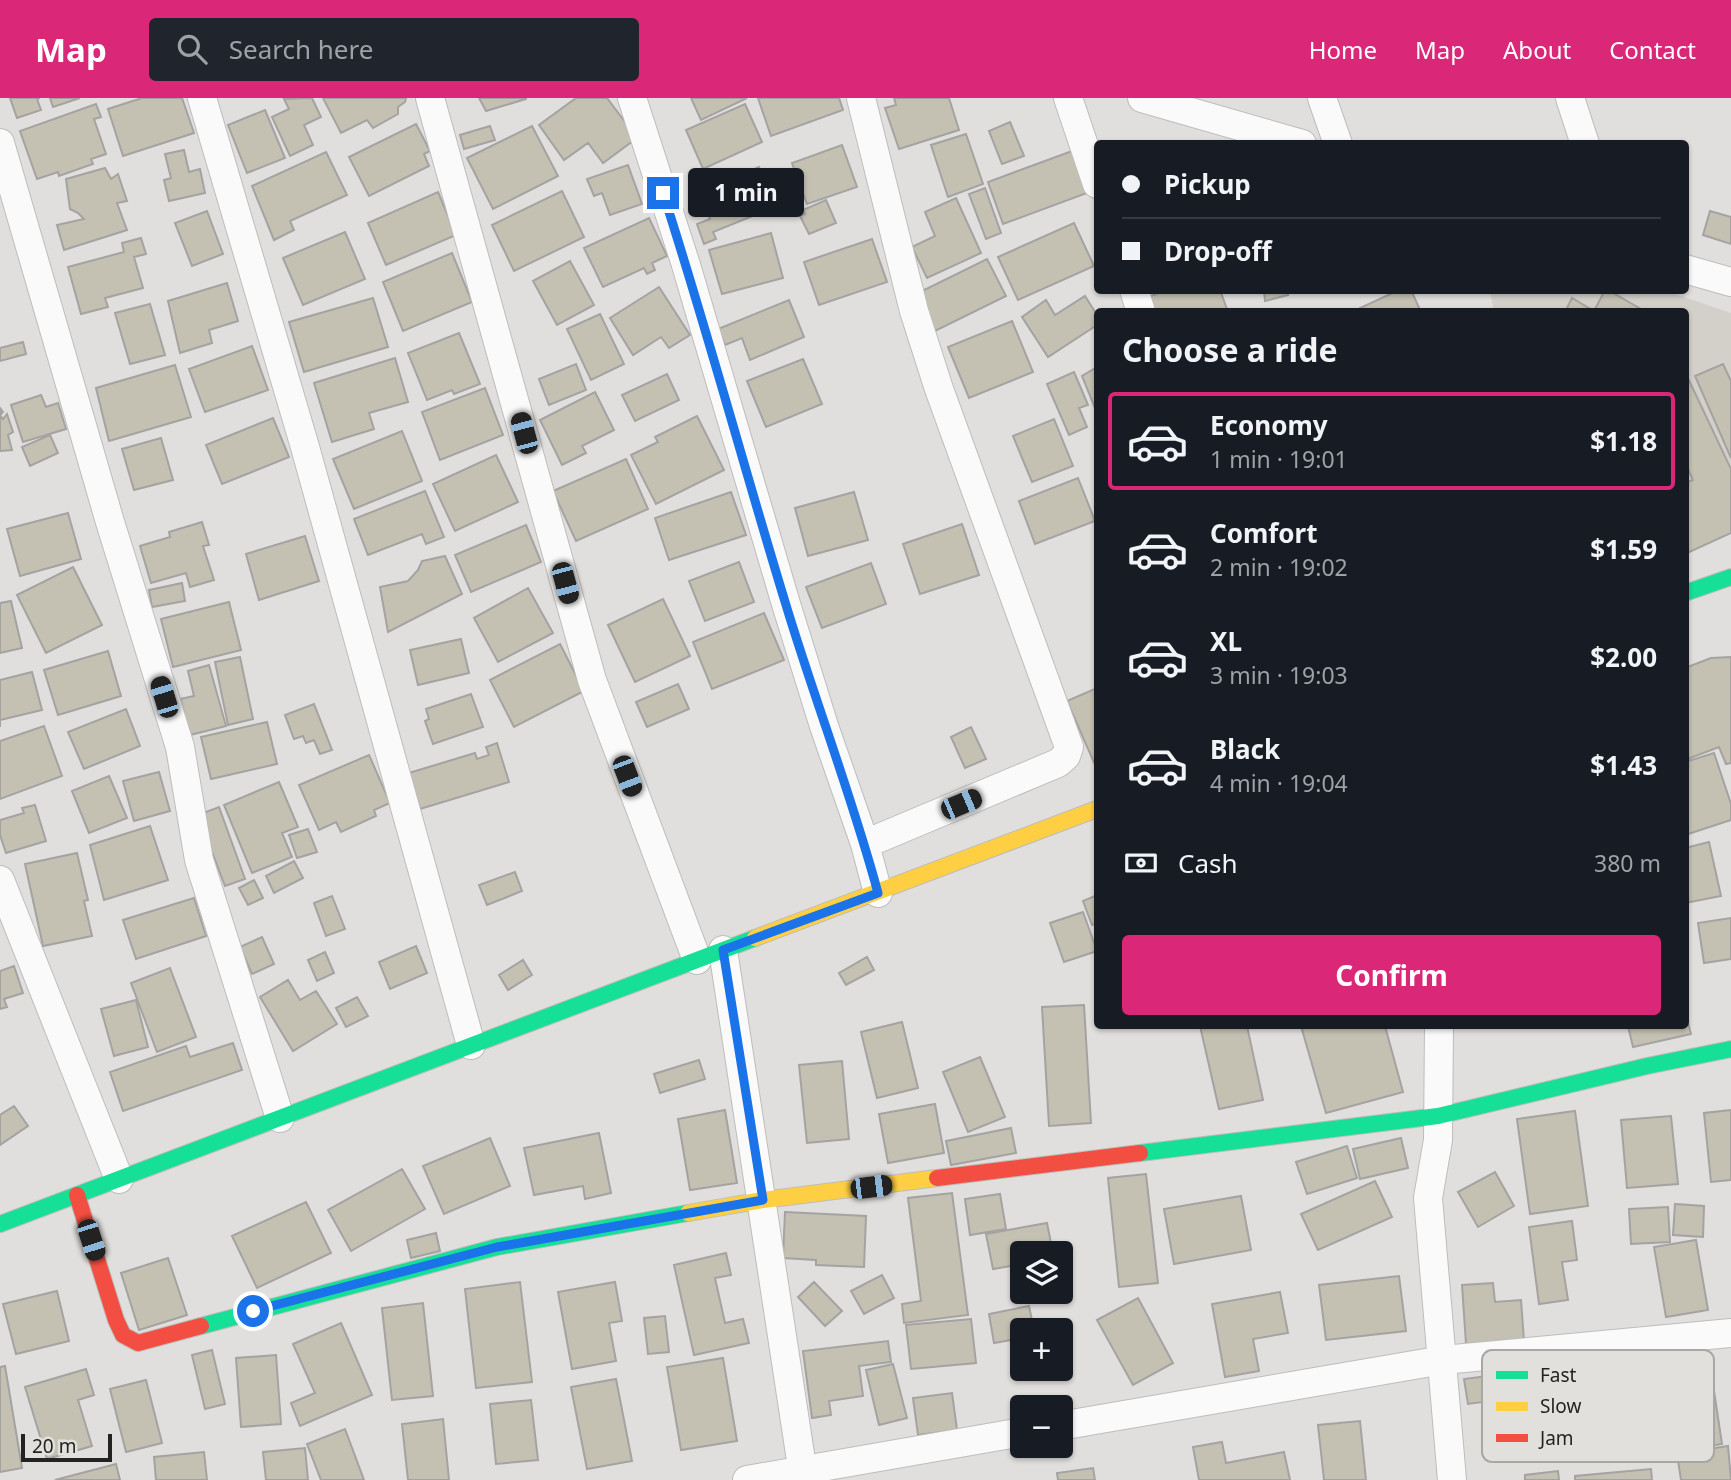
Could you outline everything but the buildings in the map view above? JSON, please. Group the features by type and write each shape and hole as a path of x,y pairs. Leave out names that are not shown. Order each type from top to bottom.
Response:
{"street":[{"path":"202,98 301,434 471,1045"},
{"path":"430,98 592,680 697,960"},
{"path":"632,98 686,265 793,629 865,844 878,893"},
{"path":"860,98 914,311 939,389 1069,747 1066,756 1058,763 865,844"},
{"path":"1068,98 1094,175"},
{"path":"1142,98 1288,140"},
{"path":"1322,98 1337,140"},
{"path":"1570,98 1584,140"},
{"path":"0,143 110,522 180,747 199,860 280,1118"},
{"path":"1689,270 1731,282"},
{"path":"1689,592 1731,577"},
{"path":"0,1224 1094,810"},
{"path":"0,880 119,1179"},
{"path":"723,950 804,1475"},
{"path":"1439,1029 1438,1140 1427,1198 1452,1480"},
{"path":"77,1195 116,1320 123,1335 138,1343 497,1247 763,1200 1438,1116 1647,1066 1731,1049"},
{"path":"1554,1350 1731,1334"},
{"path":"1073,1424 1443,1360 1482,1356"},
{"path":"747,1480 804,1475 1010,1434"}],"shaded area":[{"path":"1491,294 1675,294 1731,313 1731,534 1689,548 1689,308 1493,308"}],"traffic: fast":[{"path":"1689,592 1731,577"},
{"path":"0,1224 755,938"},
{"path":"1140,1153 1438,1116 1647,1066 1731,1049"},
{"path":"201,1326 497,1247 688,1213"}],"traffic: slow":[{"path":"755,938 1094,810"},
{"path":"688,1213 763,1200 937,1178"}],"traffic: jam":[{"path":"937,1178 1140,1153"},
{"path":"77,1195 123,1335 138,1343 201,1326"}],"route":[{"path":"253,1311 497,1247 763,1200 723,950 878,893 865,844 786,604 663,193"}]}
